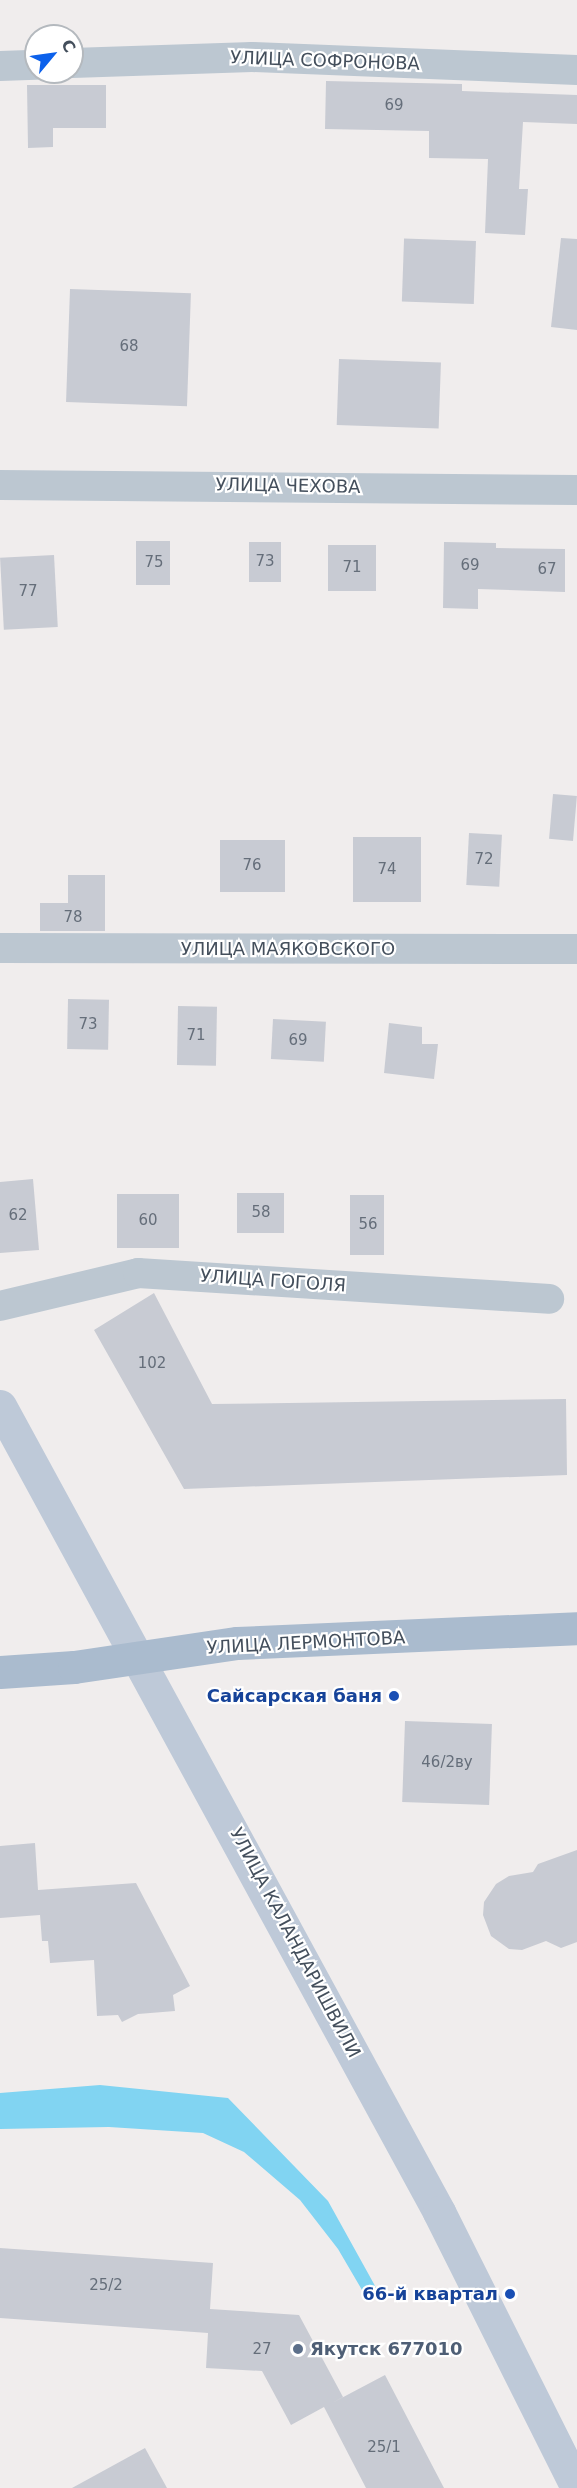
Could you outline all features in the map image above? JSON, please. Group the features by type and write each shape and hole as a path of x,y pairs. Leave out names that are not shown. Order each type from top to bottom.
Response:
{"main road":[{"name":"УЛИЦА ЛЕРМОНТОВА","path":"0,1672 136,1659 237,1643 577,1628"}],"street":[{"name":"УЛИЦА СОФРОНОВА","path":"84,63 252,57 577,70"},
{"path":"0,66 24,65"},
{"name":"УЛИЦА ЧЕХОВА","path":"0,485 577,490"},
{"name":"УЛИЦА МАЯКОВСКОГО","path":"0,948 577,949"},
{"name":"УЛИЦА ГОГОЛЯ","path":"0,1306 138,1273 549,1299"},
{"name":"УЛИЦА КАЛАНДАРИШВИЛИ","path":"0,1406 136,1659 178,1728 439,2212 577,2488"}],"water":[{"path":"100,2085 228,2098 328,2201 379,2293 362,2290 338,2249 300,2200 244,2152 203,2133 109,2127 0,2129 0,2093"}],"building":[{"path":"326,81 462,84 462,91 577,95 577,124 523,122 519,189 528,189 525,235 485,233 488,159 429,158 429,131 325,129"},
{"path":"27,85 106,85 106,128 53,128 53,147 28,148"},
{"path":"404,238 476,241 474,304 402,301"},
{"path":"561,238 577,239 577,330 551,327"},
{"path":"70,289 191,293 187,406 66,402"},
{"path":"339,359 441,363 439,429 337,425"},
{"path":"136,541 170,541 170,585 136,585"},
{"path":"249,542 281,542 281,582 249,582"},
{"path":"444,542 496,543 496,548 565,549 565,592 478,589 478,609 443,608"},
{"path":"328,545 376,545 376,591 328,591"},
{"path":"54,555 58,627 4,630 0,558"},
{"path":"553,794 577,796 573,841 549,839"},
{"path":"469,833 502,835 499,887 466,885"},
{"path":"353,837 421,837 421,902 353,902"},
{"path":"220,840 285,840 285,892 220,892"},
{"path":"68,875 105,875 105,931 40,931 40,903 68,903"},
{"path":"68,999 109,1000 108,1050 67,1049"},
{"path":"178,1006 217,1007 216,1066 177,1065"},
{"path":"273,1019 326,1022 324,1062 271,1059"},
{"path":"389,1023 422,1027 422,1044 438,1044 434,1079 384,1073"},
{"path":"33,1179 39,1250 0,1253 0,1182"},
{"path":"237,1193 284,1193 284,1233 237,1233"},
{"path":"117,1194 179,1194 179,1248 117,1248"},
{"path":"350,1195 384,1195 384,1255 350,1255"},
{"path":"154,1293 212,1404 566,1399 567,1475 184,1489 94,1330"},
{"path":"405,1721 492,1724 489,1805 402,1802"},
{"path":"35,1843 38,1890 136,1883 190,1986 173,1995 175,2011 138,2014 122,2022 118,2015 97,2016 94,1960 50,1963 48,1941 42,1941 40,1915 0,1918 0,1846"},
{"path":"577,1850 577,1942 561,1948 546,1941 522,1950 509,1949 491,1936 483,1915 484,1902 496,1884 509,1876 533,1872 538,1864"},
{"path":"0,2248 213,2263 210,2309 299,2315 343,2397 332,2403 385,2375 444,2488 366,2488 324,2407 291,2425 262,2371 206,2368 208,2333 0,2318"},
{"path":"145,2448 167,2488 72,2488"}],"place":[{"name":"Сайсарская баня","path":"394,1696"},
{"name":"66-й квартал","path":"510,2294"},
{"name":"Якутск 677010","path":"298,2349"}]}
